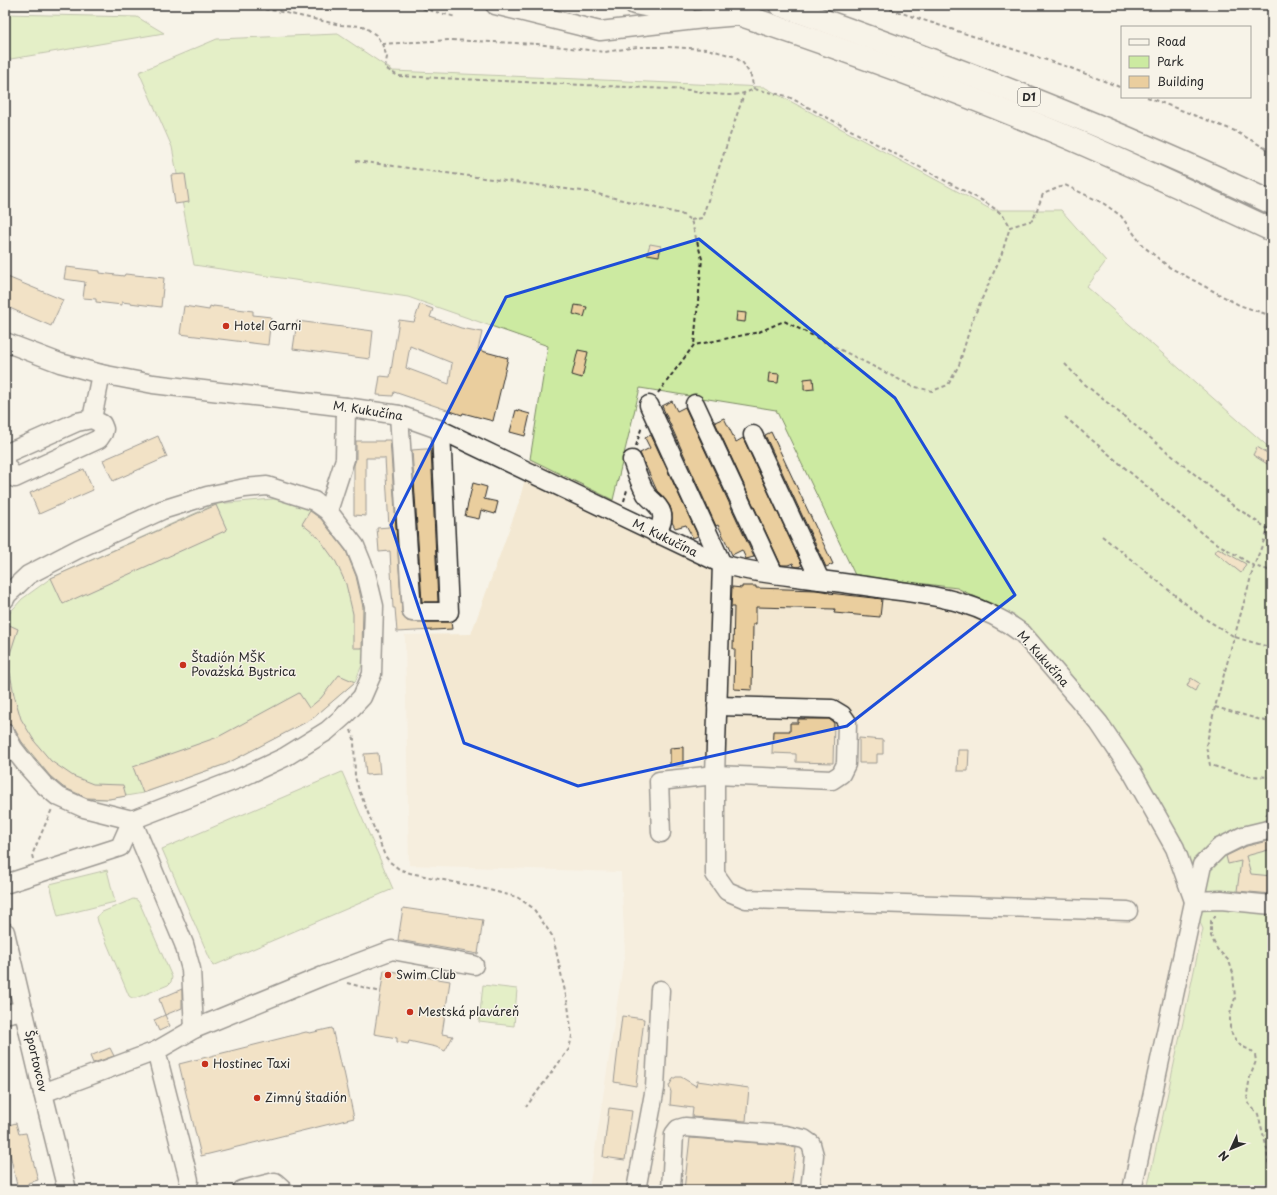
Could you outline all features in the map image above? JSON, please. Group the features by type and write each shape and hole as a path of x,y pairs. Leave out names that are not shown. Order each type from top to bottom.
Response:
{"highway":[{"name":"D1","path":"780,5 973,75 1066,112 1272,203"},
{"name":"D1","path":"707,12 744,16 875,61 1046,128 1157,176 1272,230"}],"street":[{"path":"495,5 600,31 707,12"},
{"path":"634,5 707,12"},
{"name":"M. Kukučína","path":"5,342 60,363 101,374 153,384 346,407 399,415 441,430 656,534 722,564 734,568 774,574 909,592 965,603 994,616 1014,627 1023,634 1099,724 1132,772 1175,848 1200,900"},
{"path":"92,419 101,374"},
{"path":"695,404 774,574"},
{"path":"649,405 722,564 714,775 715,874 727,891 746,899 1128,911"},
{"path":"328,511 345,459 346,407"},
{"path":"399,415 412,612 449,612 441,430"},
{"path":"5,454 77,422 92,419 102,424 104,429 103,433 98,439 15,478 6,466 5,461"},
{"path":"753,435 820,580"},
{"path":"632,460 638,478 647,496 656,503 661,513 663,522 656,534"},
{"path":"5,733 13,748 27,766 43,784 57,796 84,808 132,820 238,779 285,757 327,731 344,716 362,697 372,674 374,606 366,573 355,546 328,511 314,501 267,486 245,488 207,496 162,510 78,549 28,575 6,593"},
{"path":"661,833 659,781 714,775 832,780 841,774 846,764 847,722 842,715 832,709 717,706"},
{"path":"5,884 120,847 132,820"},
{"path":"132,820 184,944 191,969 194,1029"},
{"path":"1132,1190 1200,900 1202,864 1219,848 1243,836 1272,828"},
{"path":"1200,900 1221,900 1272,905"},
{"name":"Športovcov","path":"5,932 67,1190"},
{"path":"43,1093 156,1051 194,1029 323,976 392,950 474,964"},
{"path":"636,1190 655,1088 660,990"},
{"path":"5,1014 24,1010"},
{"path":"156,1051 189,1180"},
{"path":"671,1190 674,1134 678,1129 685,1127 785,1135 804,1139 811,1144 814,1155 810,1190"},
{"path":"249,1189 275,1182 284,1190"}],"path":[{"path":"237,5 277,11 341,25 363,26 376,36 382,44 387,57 385,68 398,76 689,90 727,95 744,94 754,89 787,96 983,201 1007,220 1010,227 1001,256 972,321 959,365 948,385 932,391 912,386 784,321 759,332 694,345"},
{"path":"409,5 456,17"},
{"path":"877,5 1068,67 1121,88"},
{"path":"382,44 450,40 537,44 605,52 637,46 707,49 733,56 743,63 751,76 754,89"},
{"path":"356,161 589,192 681,214 691,220 702,218 744,94"},
{"path":"1150,98 1235,131 1272,152"},
{"path":"1010,227 1033,220 1043,194 1065,185 1103,203 1121,216 1143,246 1169,267 1239,305 1272,316"},
{"path":"632,460 649,405 694,345 702,259 691,220"},
{"path":"1065,364 1082,382 1231,504 1268,529 1272,530"},
{"path":"1065,417 1205,536 1254,566 1272,571"},
{"path":"616,514 624,502 627,488"},
{"path":"1272,520 1254,566 1215,707 1206,746 1210,765 1248,776 1272,777"},
{"path":"1102,536 1202,617 1235,637 1272,648"},
{"path":"1215,707 1272,723"},
{"path":"344,716 350,725 354,739 355,777 359,790 385,856 390,862 399,869 477,886 517,898 533,908 553,937 568,1005 572,1036 568,1049 526,1107"},
{"path":"38,873 32,856 57,796"},
{"path":"1200,900 1214,908 1215,917 1211,921 1211,936 1217,949 1229,961 1233,973 1235,998 1230,1014 1230,1030 1241,1046 1250,1050 1255,1055 1256,1061 1250,1077 1247,1094 1248,1103 1258,1114 1267,1149 1268,1162 1272,1167"},
{"path":"323,976 381,992"}],"highlighted area":[{"path":"699,239 895,398 1015,595 847,726 578,786 464,743 391,525 506,297"}],"shaded area":[{"path":"530,459 613,500 727,561 782,570 855,575 957,588 1016,616 1104,714 1203,929 1147,1190 589,1190 625,952 621,872 409,865 405,635 471,634 519,502"}],"green space":[{"path":"5,14 137,17 164,33 5,60"},
{"path":"338,34 393,71 764,87 992,210 1061,210 1106,261 1087,287 1272,450 1272,1190 1147,1190 1203,929 1104,714 1016,616 957,588 855,575 776,410 640,388 613,500 530,459 548,346 408,297 194,265 172,147 139,72 217,39"},
{"name":"Štadión MŠK Považská Bystrica","path":"284,498 311,509 334,530 354,560 366,593 369,648 355,682 313,718 226,764 143,793 109,799 91,799 71,794 47,780 15,741 5,722 5,618 22,599 51,578 216,504"},
{"path":"342,772 393,889 213,966 162,849"},
{"path":"107,870 115,902 58,916 50,884"},
{"path":"133,899 137,900 140,904 172,977 171,982 168,985 136,998 129,996 97,917 100,913"},
{"path":"483,985 517,989 514,1026 479,1022"}],"building":[{"path":"185,174 189,202 175,204 171,175"},
{"path":"650,244 661,246 659,256 647,254"},
{"path":"66,267 100,271 100,273 124,276 125,274 164,278 161,307 122,302 122,305 96,302 96,299 83,298 85,282 64,279"},
{"path":"5,276 63,300 51,326 5,306"},
{"path":"420,304 433,309 430,317 461,328 482,332 478,350 508,358 493,421 463,413 462,415 394,392 393,396 377,395 380,376 390,377 399,320 414,322","holes":["410,346 452,363 449,384 406,368"]},
{"path":"575,305 587,307 584,317 573,314"},
{"name":"Hotel Garni","path":"184,306 209,310 210,306 213,306 253,311 253,315 271,317 268,345 180,334"},
{"path":"737,312 746,313 745,322 736,321"},
{"path":"297,321 373,331 370,359 293,349"},
{"path":"578,350 588,352 582,378 572,375"},
{"path":"769,373 779,374 778,383 768,382"},
{"path":"813,378 814,389 804,390 804,379"},
{"path":"672,401 677,411 685,407 754,557 746,559 742,550 732,555 718,525 716,526 662,406"},
{"path":"516,410 530,414 525,436 510,432"},
{"path":"724,418 736,442 743,438 802,565 798,567 794,566 793,563 781,565 715,422"},
{"path":"771,432 833,564 826,567 765,435"},
{"path":"651,435 698,536 693,538 686,525 675,528 672,522 670,506 657,491 640,453 650,448 645,438"},
{"path":"158,436 167,457 113,481 103,460"},
{"path":"390,440 403,617 407,621 412,622 451,622 452,629 397,632 395,608 393,608 390,551 379,552 377,528 389,527 385,458 366,458 366,516 354,515 354,465 356,459 356,441"},
{"path":"1257,447 1272,456 1272,467 1253,455"},
{"path":"431,449 438,602 422,602 412,450"},
{"path":"84,469 93,490 39,514 30,493"},
{"path":"473,483 487,487 484,499 498,502 495,514 481,510 479,519 465,516"},
{"path":"216,505 227,530 63,604 51,578"},
{"path":"310,511 321,519 346,551 356,576 363,607 362,648 353,648 353,614 346,584 336,562 318,537 302,524"},
{"path":"1218,548 1246,564 1241,573 1215,552"},
{"path":"742,586 756,586 756,588 816,590 829,593 882,599 880,617 834,613 835,609 756,607 756,624 753,624 752,690 734,689 735,649 733,649 734,607 731,607 732,587 742,588"},
{"path":"5,623 18,629 7,663 5,662"},
{"path":"10,673 14,695 21,719 35,742 51,761 73,776 93,784 123,785 126,796 109,799 87,798 63,787 50,776 22,742 14,728 5,722 5,674"},
{"path":"339,675 355,682 312,719 226,764 143,793 133,767 218,737 299,693 309,708 321,698"},
{"path":"1191,678 1199,683 1195,691 1187,686"},
{"path":"798,719 829,719 834,723 833,763 796,762 796,754 772,753 773,731 790,731 790,723 798,723"},
{"path":"859,738 883,740 883,754 877,754 877,763 859,763"},
{"path":"683,747 683,766 670,766 670,748"},
{"path":"958,750 969,750 968,771 957,771"},
{"path":"378,753 380,774 366,775 364,754"},
{"path":"1272,840 1272,849 1246,856 1251,874 1272,876 1272,894 1237,891 1241,861 1228,864 1226,856 1247,846"},
{"path":"403,908 483,920 478,954 398,940"},
{"path":"384,970 450,981 442,1034 453,1036 445,1051 436,1047 409,1041 408,1044 397,1042 397,1038 374,1034"},
{"path":"182,989 182,1008 165,1015 159,999"},
{"path":"165,1015 170,1026 159,1031 154,1020"},
{"path":"622,1016 644,1019 636,1086 614,1082"},
{"name":"Zimný štadión","path":"332,1028 341,1068 343,1067 354,1118 201,1156 179,1064 306,1032 310,1033"},
{"path":"110,1048 114,1056 93,1063 90,1056"},
{"path":"676,1077 681,1077 696,1086 697,1081 749,1088 746,1121 692,1117 693,1108 670,1105 671,1092 669,1086"},
{"path":"609,1108 632,1111 625,1160 603,1157"},
{"path":"16,1123 19,1134 26,1133 38,1180 28,1183 30,1190 18,1190 5,1131 5,1126"},
{"path":"690,1138 783,1145 796,1148 791,1190 684,1190"}],"place":[{"name":"Hotel Garni","path":"226,326"},
{"name":"Štadión MŠK Považská Bystrica","path":"183,665"},
{"name":"Swim Club","path":"388,975"},
{"name":"Mestská plaváreň","path":"410,1012"},
{"name":"Hostinec Taxi","path":"205,1064"},
{"name":"Zimný štadión","path":"257,1098"}]}
